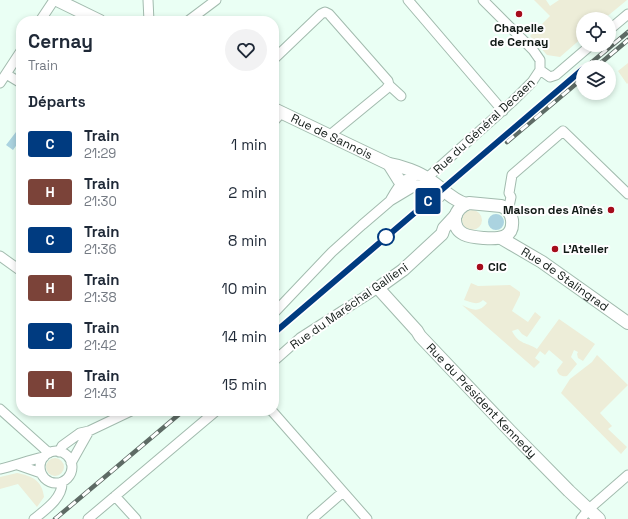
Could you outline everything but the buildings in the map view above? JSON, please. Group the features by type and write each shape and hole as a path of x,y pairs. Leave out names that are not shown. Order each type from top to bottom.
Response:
{"street":[{"path":"44,16 55,0 89,16"},
{"path":"148,0 149,16"},
{"path":"195,16 216,0"},
{"path":"408,0 502,111"},
{"name":"Rue du Général Decaen","path":"424,177 502,111 532,82 540,70 540,60 533,50 483,0"},
{"path":"279,54 321,14 325,12 329,14 388,81 389,85 401,96"},
{"path":"616,24 628,14"},
{"path":"540,70 550,77 556,75 583,52"},
{"path":"0,83 16,59"},
{"path":"6,74 16,80"},
{"path":"330,135 389,85"},
{"name":"Rue de Sannois","path":"279,115 330,135 389,164 399,166 424,177 458,201 466,204"},
{"path":"505,208 511,197 509,192 512,176 563,131 628,194"},
{"path":"389,164 399,180 415,186 428,188 453,207 456,214 457,228 463,234 470,237 497,239 507,234 512,226 512,219 505,208 473,203 466,204 459,209 456,214"},
{"path":"279,308 332,252 390,200 403,182 410,177 424,177"},
{"path":"390,200 415,186"},
{"name":"Rue du Maréchal Gallieni","path":"279,357 300,338 378,288 403,270 442,234 444,228 456,214"},
{"path":"442,234 463,234"},
{"name":"Rue de Stalingrad","path":"501,238 542,262 628,323"},
{"path":"0,256 16,267"},
{"name":"Rue du Président Kennedy","path":"378,288 420,336 511,432 599,519"},
{"path":"0,409 46,455"},
{"path":"59,452 62,446 80,433 89,431 120,416"},
{"path":"88,519 210,416"},
{"path":"276,416 367,519"},
{"path":"71,463 89,431"},
{"path":"0,469 18,465 26,460 46,455 59,452 67,456 71,463 72,468 66,480 52,483 47,481 41,473 40,464 46,455"},
{"path":"18,465 41,473"},
{"path":"581,519 628,475"},
{"path":"34,519 59,495 62,482"},
{"path":"312,519 343,492"},
{"path":"114,496 136,519"}],"green space":[{"path":"534,0 546,0 550,6 559,0 627,0 612,12 576,12 576,43 560,57 547,55 530,36 550,16"},
{"path":"628,63 628,83 627,84 618,71"},
{"path":"468,210 476,210 482,216 482,224 476,230 468,230 462,224 462,216"},
{"path":"471,283 478,286 510,285 520,292 512,311 528,322 535,312 541,317 527,337 518,329 512,331 517,339 523,343 537,349 559,319 595,344 583,361 578,358 578,352 574,350 571,357 577,364 567,376 562,376 558,373 557,370 563,362 549,350 545,355 540,351 535,358 540,362 534,368 462,305 475,310 481,308 487,303 483,300 476,303 464,300"},
{"path":"597,355 628,385 600,413 612,426 608,429 627,447 621,454 561,393 570,379 592,362"},
{"path":"55,458 61,461 64,467 61,473 55,476 49,473 46,467 49,461"},
{"path":"17,473 32,477 41,486 44,497 37,507 18,484 0,489 0,477"}],"water":[{"path":"16,132 16,146 13,150 6,145"},
{"path":"496,214 503,219 504,222 499,229 496,230 489,225 488,222 493,215"}],"railway":[{"path":"594,60 628,32"},
{"path":"604,60 628,40"},
{"path":"279,329 576,75"},
{"path":"507,142 576,84"},
{"path":"55,519 177,416"}],"train":[{"name":"C","path":"279,329 576,75"}],"place":[{"name":"Chapelle de Cernay","path":"519,14"},
{"name":"Maison des Aînés","path":"611,210"},
{"name":"L'Atelier","path":"555,249"},
{"name":"CIC","path":"480,267"}]}
